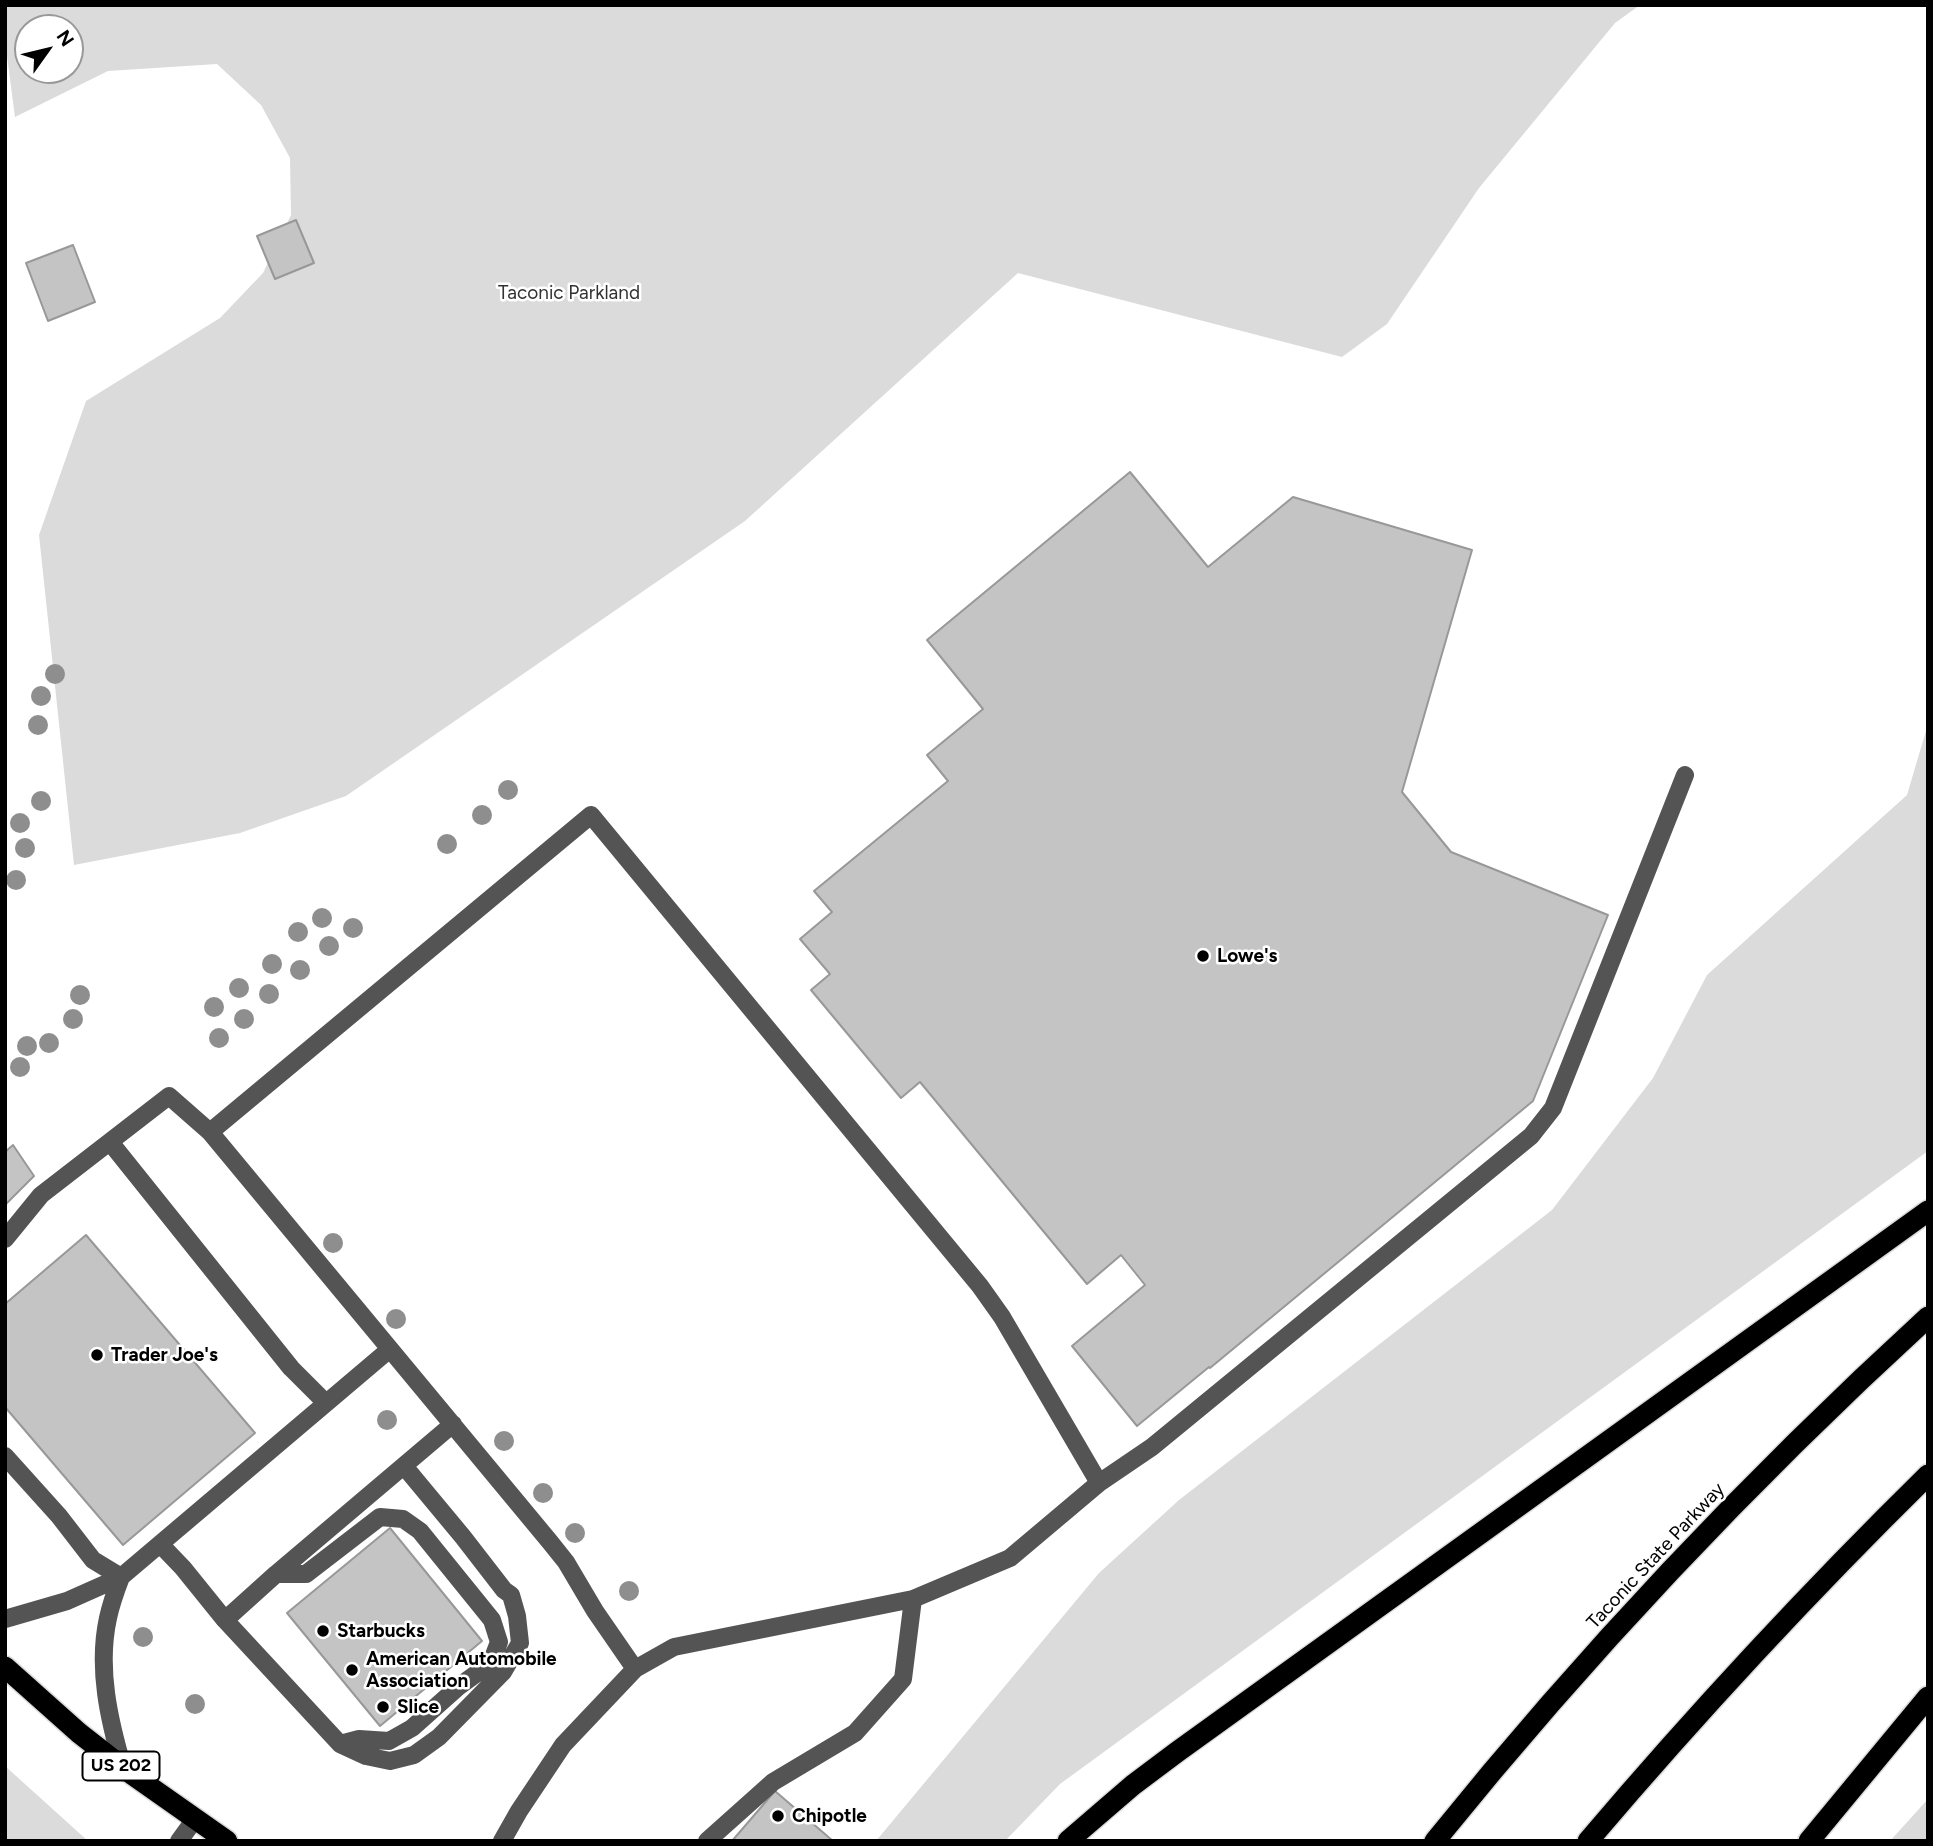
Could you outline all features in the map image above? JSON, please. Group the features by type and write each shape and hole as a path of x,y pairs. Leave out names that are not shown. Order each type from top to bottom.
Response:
{"highway":[{"path":"1068,1841 1133,1785 1177,1752 1928,1211"},
{"name":"Taconic State Parkway","path":"1435,1841 1554,1701 1715,1525 1847,1391 1928,1317"},
{"path":"1588,1841 1810,1594 1928,1475"},
{"name":"US 202","path":"5,1667 123,1768 227,1841"},
{"path":"1808,1841 1928,1697"}],"lane":[{"path":"502,1841 563,1745 635,1669 674,1647 913,1599 1010,1558 1099,1483 1152,1447 1523,1144 1539,1128 1552,1108 1685,775"},
{"path":"210,1132 591,814 980,1286 1002,1317 1099,1483"},
{"path":"5,1239 41,1195 169,1096 210,1132 566,1562 595,1611 635,1669"},
{"path":"110,1142 291,1368 326,1403"},
{"path":"5,1619 67,1601 121,1577 390,1349"},
{"path":"225,1620 453,1424"},
{"path":"5,1456 59,1516 93,1560 121,1577"},
{"path":"160,1544 225,1620 340,1744 366,1756 390,1761 414,1755 439,1737 503,1672 520,1643 511,1595 504,1590 404,1466"},
{"path":"276,1574 306,1574 380,1517 403,1519 420,1531 492,1620 499,1642 491,1662 412,1728 389,1741 359,1740 340,1744"},
{"path":"121,1577 108,1618 105,1677 112,1730 123,1768"},
{"path":"707,1841 773,1782 855,1733 903,1679 913,1599"},
{"path":"179,1841 195,1819"}],"green space":[{"name":"Taconic Parkland","path":"5,5 1640,5 1615,23 1479,188 1387,324 1342,357 1018,273 745,521 346,796 240,833 74,865 39,535 86,401 220,318 263,273 291,215 290,158 261,105 217,64 108,71 84,83 84,14 14,14 14,84 82,84 15,117 5,41"},
{"path":"1928,724 1928,1151 1060,1784 1005,1841 876,1841 1099,1573 1179,1500 1552,1210 1653,1078 1707,975 1907,795"},
{"path":"5,1766 88,1841 5,1841"},
{"path":"1928,1799 1928,1841 1890,1841"}],"building":[{"path":"296,220 314,263 275,279 257,236"},
{"path":"73,245 95,302 48,321 26,263"},
{"name":"Lowe's","path":"1130,472 1208,567 1293,497 1472,550 1402,792 1451,852 1608,915 1533,1101 1137,1426 1072,1346 1145,1285 1121,1255 1087,1284 920,1082 901,1098 811,990 830,974 800,939 832,912 814,891 948,781 927,755 983,709 927,640"},
{"path":"13,1145 34,1176 5,1205 5,1152"},
{"name":"Trader Joe's","path":"86,1235 255,1433 123,1545 5,1407 5,1304"},
{"path":"390,1528 482,1641 380,1726 287,1613"},
{"name":"Chipotle","path":"775,1791 833,1841 732,1841"}],"place":[{"name":"Lowe's","path":"1203,956"},
{"name":"Trader Joe's","path":"97,1355"},
{"name":"Starbucks","path":"323,1631"},
{"name":"American Automobile Association","path":"352,1670"},
{"name":"Slice","path":"383,1707"},
{"name":"Chipotle","path":"778,1816"}]}
